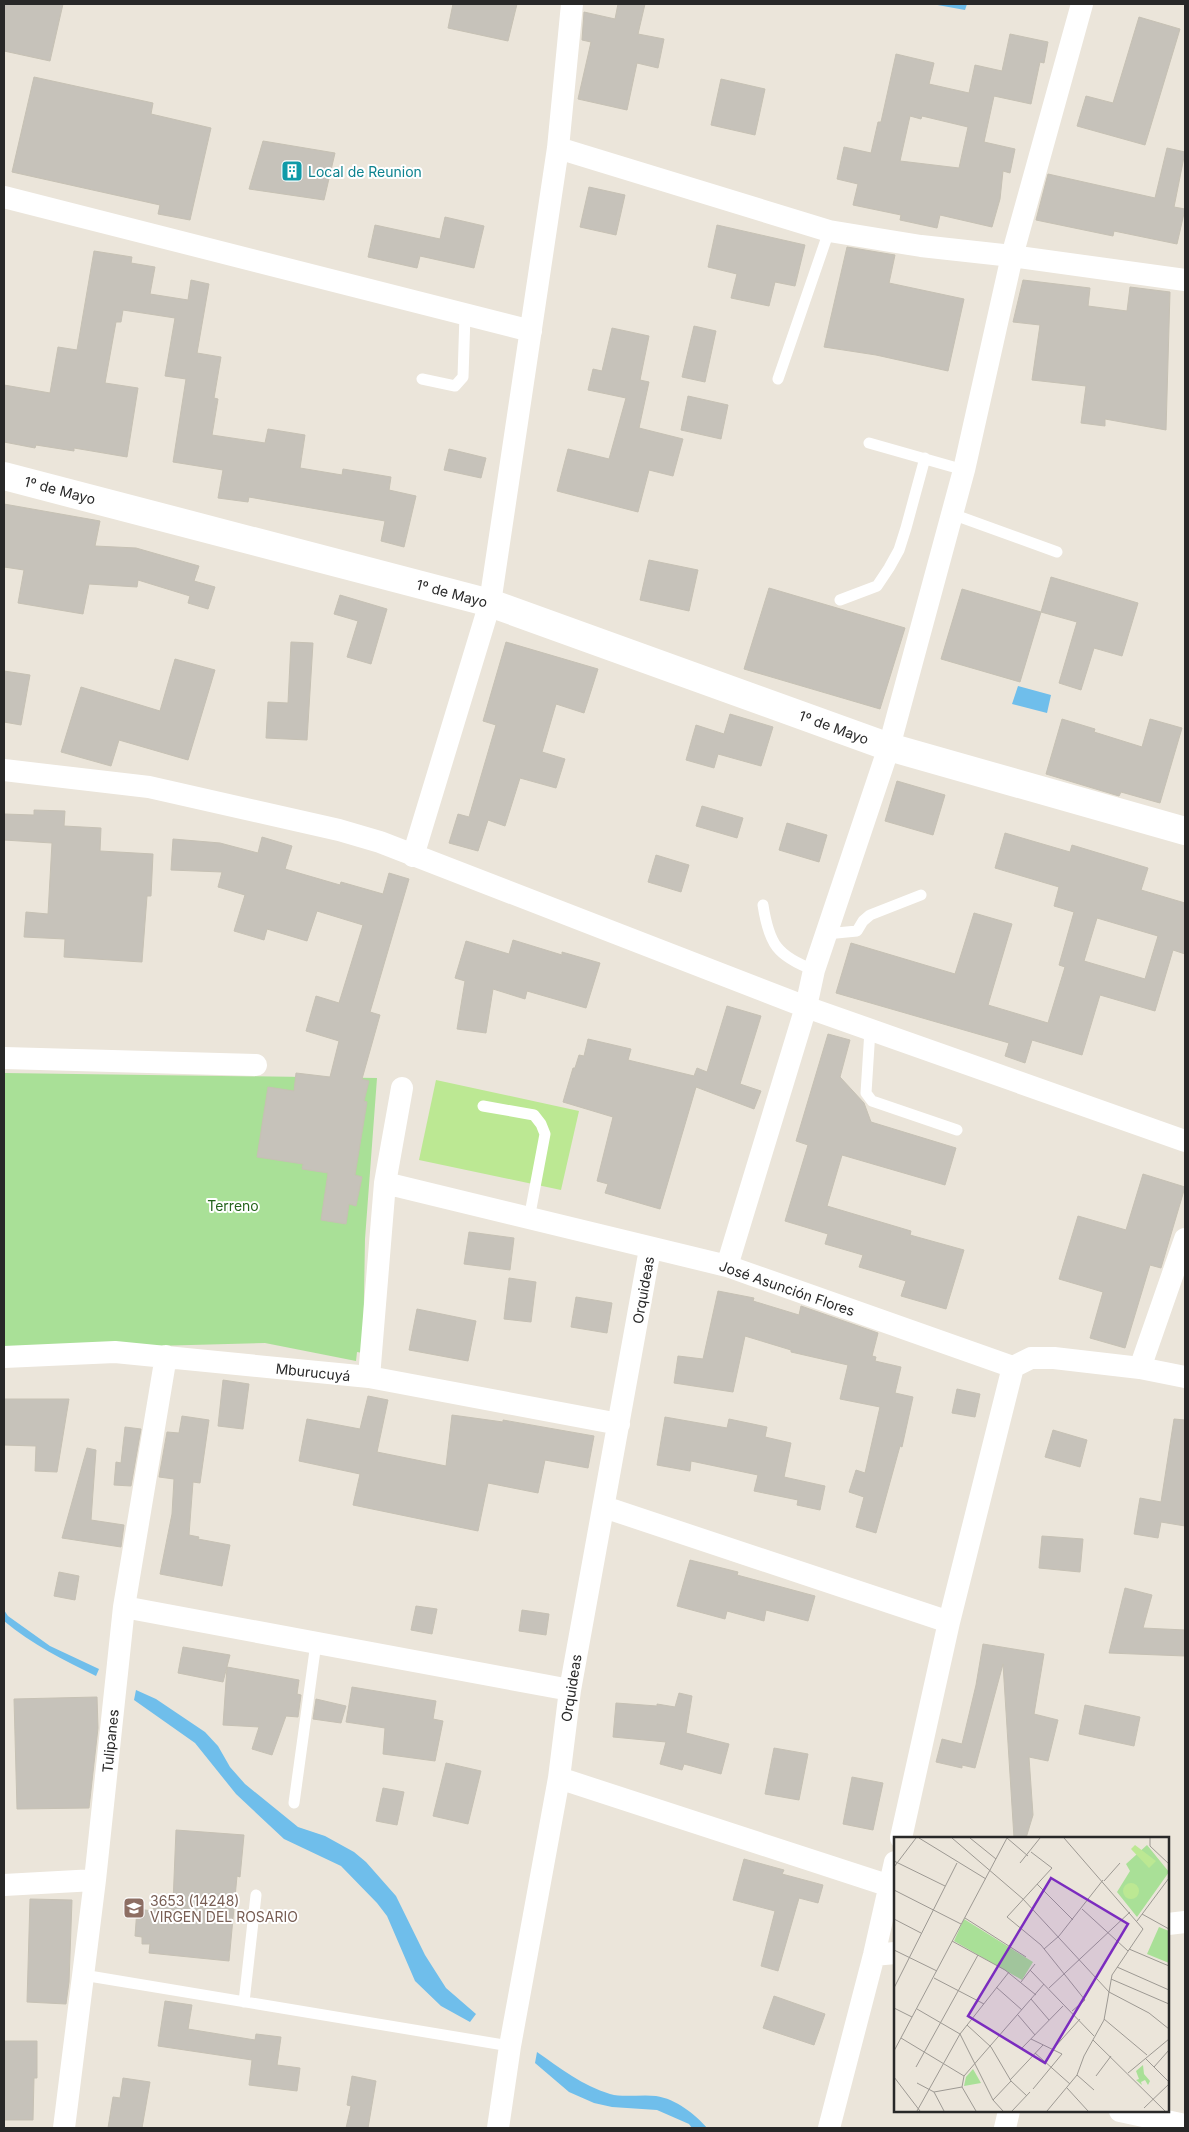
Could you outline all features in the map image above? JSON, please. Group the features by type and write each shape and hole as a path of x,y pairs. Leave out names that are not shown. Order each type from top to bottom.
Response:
{"street":[{"path":"413,856 490,603 558,148 572,4"},
{"path":"727,1266 806,1007 814,970 889,747 964,470 1012,256 1082,4"},
{"path":"558,148 829,232 921,246 1012,256 1185,280"},
{"path":"4,197 531,331"},
{"name":"1º de Mayo","path":"4,476 490,603 889,747 1185,831"},
{"path":"4,770 149,787 339,830 380,842 806,1007 1185,1141"},
{"path":"4,1058 256,1065"},
{"path":"369,1378 385,1183 402,1088"},
{"name":"José Asunción Flores","path":"385,1183 650,1249 727,1266 1013,1367"},
{"path":"1140,1368 1185,1238"},
{"name":"Orquideas","path":"498,2128 510,2046 559,1778 570,1690 650,1249"},
{"name":"Mburucuyá","path":"4,1357 114,1352 369,1378 619,1424"},
{"name":"Tulipanes","path":"64,2128 95,1880 124,1607 166,1356"},
{"path":"900,1837 949,1622 1013,1367 1031,1358 1054,1358 1140,1368 1185,1377"},
{"path":"604,1507 949,1622"},
{"path":"124,1607 570,1690"},
{"path":"559,1778 890,1886"},
{"path":"829,2128 885,1954 890,1886 894,1867"},
{"path":"4,1884 95,1880"},
{"path":"1169,1924 1185,1922"},
{"path":"1005,2128 1009,2112"},
{"path":"1125,2112 1185,2125"}],"lane":[{"path":"778,379 829,232"},
{"path":"422,379 455,386 463,377 465,315"},
{"path":"869,443 964,470"},
{"path":"840,600 877,586 890,568 899,550 906,528 925,458"},
{"path":"952,514 1057,552"},
{"path":"826,934 857,931 863,921 870,915 921,895"},
{"path":"763,906 766,923 775,947 794,963 814,970"},
{"path":"870,1030 866,1093 872,1101 957,1130"},
{"path":"483,1106 534,1115 541,1124 545,1134 529,1219"},
{"path":"294,1803 316,1643"},
{"path":"244,2002 256,1895"},
{"path":"83,1975 510,2046"}],"green space":[{"name":"Terreno","path":"4,1073 377,1078 365,1239 363,1353 357,1352 356,1361 265,1343 4,1350"},
{"path":"436,1080 579,1111 561,1190 419,1160"}],"water":[{"path":"932,4 967,4 965,10"},
{"path":"1018,686 1051,695 1047,713 1012,704"},
{"path":"4,1610 8,1616 50,1646 99,1669 96,1676 25,1637 4,1621"},
{"path":"136,1690 156,1699 205,1732 218,1746 230,1767 245,1784 298,1827 325,1836 354,1852 366,1862 396,1896 425,1955 446,1988 476,2014 470,2022 441,2006 415,1981 387,1916 341,1866 284,1839 236,1794 195,1743 134,1700"},
{"path":"537,2052 572,2076 600,2091 615,2095 656,2096 671,2100 691,2113 707,2128 692,2128 689,2124 657,2110 612,2107 594,2103 569,2092 535,2063"}],"building":[{"path":"4,4 63,4 50,61 4,51"},
{"path":"453,4 517,4 508,41 448,28"},
{"path":"618,4 645,4 638,34 664,39 658,68 637,63 627,110 578,99 591,42 582,40 584,12 615,19"},
{"path":"1139,17 1180,29 1145,145 1077,126 1086,96 1113,103"},
{"path":"1010,34 1048,42 1044,63 1040,62 1031,104 994,96 984,142 1015,149 1010,173 1003,171 1000,199 992,227 940,215 937,228 900,220 901,215 853,205 858,184 837,179 844,147 871,153 878,122 881,122 896,54 934,63 929,84 969,93 975,65 1002,71","holes":["910,116 921,119 922,116 968,127 959,168 900,161"]},
{"path":"34,77 153,103 151,114 211,128 190,220 158,214 160,205 12,172"},
{"path":"721,79 765,89 755,135 711,125"},
{"name":"Local de Reunion","path":"263,141 335,153 324,200 249,189"},
{"path":"1167,148 1185,152 1174,207 1185,209 1177,244 1114,231 1113,236 1036,220 1048,174 1155,198"},
{"path":"589,187 625,195 616,235 580,227"},
{"path":"445,217 484,226 474,268 420,256 417,268 368,257 375,225 440,239"},
{"path":"717,225 805,245 795,286 775,282 769,306 731,298 737,274 708,267"},
{"path":"847,247 895,255 889,283 964,299 948,371 876,355 824,347"},
{"path":"94,251 132,257 131,263 155,267 150,294 188,300 191,280 209,284 197,353 221,357 214,398 218,399 212,435 265,443 268,429 305,435 300,468 342,475 343,469 391,477 389,490 416,496 404,547 381,541 385,521 249,497 248,502 218,498 223,470 173,462 186,379 165,376 175,318 123,310 121,322 116,322 105,383 138,388 127,457 74,448 74,451 36,445 35,448 4,442 4,385 50,393 58,347 77,350"},
{"path":"1023,280 1090,288 1088,306 1127,311 1130,287 1170,292 1166,430 1105,419 1105,426 1081,423 1086,386 1032,380 1040,325 1013,322"},
{"path":"694,326 716,331 705,382 682,377"},
{"path":"612,328 649,336 640,380 649,382 639,428 683,439 673,476 649,470 638,512 557,491 568,449 609,459 626,398 588,390 593,369 602,371"},
{"path":"688,396 728,405 721,439 681,430"},
{"path":"449,449 486,458 481,478 444,470"},
{"path":"4,504 100,521 95,546 136,548 199,566 194,581 215,587 208,609 188,603 190,596 138,580 137,587 89,584 83,614 18,603 24,570 4,567"},
{"path":"649,560 698,570 689,611 640,600"},
{"path":"1051,577 1138,603 1122,656 1094,648 1081,690 1059,683 1077,622 1041,612"},
{"path":"769,588 905,628 880,709 744,669"},
{"path":"962,589 1041,612 1020,682 941,659"},
{"path":"340,595 387,609 371,664 347,657 358,621 334,614"},
{"path":"291,642 313,643 307,740 266,738 268,702 288,703"},
{"path":"506,642 598,669 584,713 556,704 542,752 565,759 556,788 520,778 505,826 488,820 478,851 449,843 458,814 469,817 496,725 483,721"},
{"path":"175,659 215,670 188,760 119,740 111,766 61,752 81,687 160,711"},
{"path":"4,671 30,675 21,725 4,722"},
{"path":"730,714 773,727 761,766 718,754 714,768 686,760 696,725 724,734"},
{"path":"1062,719 1095,729 1094,732 1142,747 1150,719 1182,728 1160,803 1121,792 1119,796 1046,774"},
{"path":"897,781 945,795 933,835 885,821"},
{"path":"702,806 743,818 737,838 696,826"},
{"path":"34,810 65,811 64,826 101,828 100,851 153,854 151,896 147,896 142,962 64,957 65,939 24,937 26,912 48,914 52,843 4,840 4,814 34,815"},
{"path":"787,823 827,835 819,862 779,850"},
{"path":"1005,833 1070,852 1072,845 1148,868 1141,890 1185,903 1185,954 1173,950 1155,1011 1100,995 1082,1055 1032,1040 1025,1063 1005,1056 1009,1043 836,993 851,943 955,974 974,913 1012,924 988,1005 1048,1023 1065,967 1059,965 1074,912 1054,906 1059,887 995,868","holes":["1097,918 1158,936 1145,979 1084,961"]},
{"path":"262,837 292,846 285,869 340,885 341,882 383,894 389,873 409,879 370,1012 380,1015 362,1079 369,1081 364,1101 367,1102 355,1175 362,1177 356,1206 349,1204 346,1224 321,1220 328,1173 302,1169 303,1164 257,1157 268,1087 294,1091 296,1073 330,1077 339,1041 306,1031 316,996 339,1003 363,925 317,911 307,941 267,929 264,940 234,931 245,895 218,887 222,872 171,870 173,839 220,843 258,853"},
{"path":"656,855 689,865 681,892 648,882"},
{"path":"513,940 562,955 562,952 600,963 586,1008 527,991 525,999 493,989 486,1033 457,1029 465,981 455,978 466,941 509,954"},
{"path":"727,1006 761,1016 740,1084 761,1091 754,1109 696,1087 660,1209 605,1193 608,1184 597,1181 613,1117 563,1102 573,1068 575,1068 579,1055 584,1056 588,1039 631,1049 628,1060 694,1076 697,1068 707,1072"},
{"path":"828,1034 850,1040 840,1077 864,1103 871,1122 956,1148 945,1185 842,1155 827,1206 911,1231 910,1235 964,1250 946,1309 901,1296 906,1281 859,1267 863,1255 825,1244 828,1234 785,1221 808,1145 796,1141"},
{"path":"1143,1174 1185,1187 1161,1268 1150,1265 1125,1348 1090,1338 1103,1292 1059,1279 1078,1216 1126,1230"},
{"path":"469,1232 514,1238 510,1270 464,1264"},
{"path":"509,1278 536,1282 531,1322 504,1319"},
{"path":"718,1291 754,1298 753,1301 799,1315 801,1306 878,1333 872,1356 876,1357 875,1361 901,1367 895,1393 913,1397 902,1447 900,1446 876,1533 856,1527 864,1497 849,1492 856,1470 865,1473 880,1407 840,1399 848,1365 791,1352 791,1350 745,1336 733,1392 674,1383 678,1356 703,1359"},
{"path":"576,1297 612,1303 607,1333 571,1327"},
{"path":"417,1309 476,1321 468,1361 409,1350"},
{"path":"223,1380 249,1384 243,1429 218,1426"},
{"path":"957,1389 980,1394 975,1417 952,1413"},
{"path":"368,1396 388,1400 377,1452 446,1466 452,1415 503,1422 503,1420 594,1436 588,1468 545,1460 538,1493 488,1483 478,1531 353,1505 360,1474 299,1461 307,1419 360,1429"},
{"path":"4,1399 69,1399 57,1472 35,1471 36,1446 4,1445"},
{"path":"182,1416 209,1420 200,1483 193,1482 189,1535 199,1537 198,1539 230,1545 222,1586 160,1574 172,1514 174,1479 159,1477 167,1432 179,1433"},
{"path":"665,1417 727,1428 729,1419 767,1427 765,1437 791,1443 784,1477 825,1486 820,1510 797,1505 798,1500 754,1491 758,1475 691,1461 690,1471 657,1465"},
{"path":"1174,1419 1185,1420 1185,1526 1161,1522 1158,1538 1134,1534 1140,1498 1161,1502"},
{"path":"125,1427 141,1429 131,1486 114,1485 116,1462 121,1463"},
{"path":"1053,1430 1087,1440 1080,1467 1045,1457"},
{"path":"87,1448 96,1450 91,1520 124,1525 121,1547 62,1538"},
{"path":"1042,1536 1083,1539 1080,1572 1039,1568"},
{"path":"690,1560 738,1572 737,1575 815,1596 808,1621 766,1610 764,1621 727,1611 725,1619 677,1606"},
{"path":"59,1572 79,1576 75,1600 54,1596"},
{"path":"1125,1588 1152,1595 1143,1628 1185,1630 1185,1656 1109,1653"},
{"path":"416,1606 437,1609 432,1634 411,1630"},
{"path":"522,1610 549,1614 546,1635 519,1631"},
{"path":"983,1644 1044,1654 1034,1714 1058,1720 1048,1761 1029,1757 1033,1815 1026,1837 1014,1837 1003,1664 975,1768 962,1765 962,1768 936,1762 942,1739 962,1744 976,1685"},
{"path":"183,1647 230,1655 223,1682 178,1673"},
{"path":"227,1667 299,1680 297,1694 301,1695 298,1717 286,1716 272,1755 252,1749 259,1727 223,1725"},
{"path":"352,1687 436,1701 433,1719 443,1721 435,1761 383,1754 385,1728 346,1722"},
{"path":"679,1693 692,1696 686,1733 729,1744 721,1774 684,1764 682,1770 660,1764 666,1742 613,1737 616,1703 657,1706 657,1704 675,1707"},
{"path":"97,1697 98,1728 89,1808 17,1809 14,1699"},
{"path":"316,1699 346,1706 341,1723 313,1719"},
{"path":"1085,1705 1140,1717 1134,1746 1079,1734"},
{"path":"774,1748 808,1754 799,1800 765,1794"},
{"path":"446,1763 481,1771 468,1824 433,1816"},
{"path":"852,1777 883,1783 873,1830 843,1824"},
{"path":"383,1788 404,1792 397,1825 376,1821"},
{"path":"176,1830 244,1835 240,1877 237,1876 229,1961 149,1953 150,1944 142,1944 142,1937 135,1936 137,1909 153,1911 154,1901 173,1903"},
{"path":"744,1859 784,1870 782,1874 823,1885 818,1903 799,1898 778,1971 761,1966 775,1911 733,1900"},
{"path":"30,1899 72,1900 69,1982 66,2004 27,2002"},
{"path":"774,1996 825,2014 814,2045 763,2028"},
{"path":"165,2001 192,2005 188,2029 255,2040 256,2034 281,2037 277,2065 300,2068 297,2091 249,2085 252,2060 158,2046"},
{"path":"4,2041 37,2041 37,2078 34,2078 33,2120 4,2120"},
{"path":"352,2076 376,2081 368,2128 346,2128 351,2106 347,2105"},
{"path":"123,2078 150,2082 142,2128 108,2128 113,2097 120,2098"}],"place":[{"name":"Local de Reunion","path":"292,171"},
{"name":"3653 (14248) VIRGEN DEL ROSARIO","path":"134,1908"}]}
